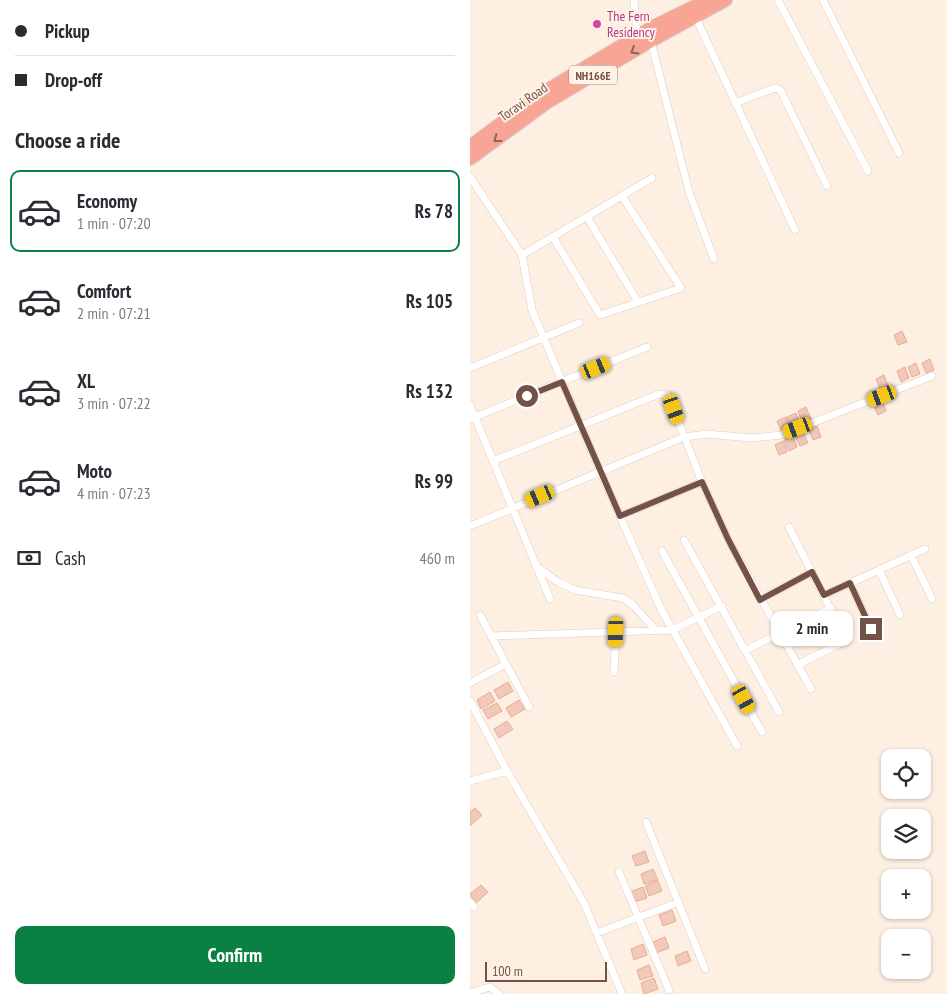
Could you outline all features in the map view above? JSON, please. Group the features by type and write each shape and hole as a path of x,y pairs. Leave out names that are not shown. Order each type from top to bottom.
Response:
{"highway":[{"name":"Toravi Road","path":"470,146 542,93 637,36 691,6 707,0"},
{"name":"Toravi Road","path":"470,160 548,102 651,41 724,1"}],"street":[{"path":"634,0 637,36"},
{"path":"778,0 868,171"},
{"path":"823,0 899,153"},
{"path":"695,16 795,230"},
{"path":"651,41 689,192 714,259"},
{"path":"735,103 772,89 777,88 781,91 827,186"},
{"path":"470,176 522,255 532,310 600,471 672,630 737,746"},
{"path":"522,255 652,178"},
{"path":"553,237 600,315 680,288 622,196"},
{"path":"587,217 638,302"},
{"path":"470,368 579,323"},
{"path":"472,418 647,347"},
{"path":"470,526 684,437 707,434 751,438 781,435 932,376"},
{"path":"493,461 664,393 671,399 702,482 728,539 760,600 811,689"},
{"path":"470,405 472,418 493,461 550,599"},
{"path":"620,516 702,482"},
{"path":"790,527 845,634 844,641 797,664"},
{"path":"684,540 779,712"},
{"path":"824,595 925,549"},
{"path":"662,551 762,732"},
{"path":"911,555 932,599"},
{"path":"536,565 558,582 575,590 623,598 632,604 656,630"},
{"path":"879,570 900,615"},
{"path":"760,600 812,572"},
{"path":"850,583 871,629"},
{"path":"491,636 672,630 722,606"},
{"path":"746,650 831,608"},
{"path":"480,615 529,707"},
{"path":"614,672 616,632"},
{"path":"470,683 506,664"},
{"path":"470,701 507,771 584,903 622,994"},
{"path":"470,782 507,771"},
{"path":"646,822 705,969"},
{"path":"619,872 669,990"},
{"path":"597,933 678,902"},
{"path":"470,993 490,987 499,994"}],"building":[{"path":"902,331 907,342 898,345 894,335"},
{"path":"930,359 934,370 926,373 922,363"},
{"path":"916,363 920,374 912,377 908,367"},
{"path":"905,367 909,378 901,382 897,371"},
{"path":"884,375 888,386 880,389 876,379"},
{"path":"882,400 886,411 878,415 873,404"},
{"path":"806,407 811,419 802,422 798,411"},
{"path":"796,413 800,424 792,427 787,417"},
{"path":"786,417 790,428 782,432 777,421"},
{"path":"817,426 821,437 813,440 809,430"},
{"path":"803,432 808,443 800,446 795,436"},
{"path":"793,436 797,447 789,451 784,440"},
{"path":"783,441 787,452 779,455 775,445"},
{"path":"508,682 513,691 499,699 494,690"},
{"path":"490,692 495,701 481,709 477,700"},
{"path":"519,700 525,709 511,717 506,708"},
{"path":"497,703 502,711 488,719 483,710"},
{"path":"507,721 513,729 499,738 494,729"},
{"path":"475,808 482,815 470,826 470,812"},
{"path":"645,851 649,862 636,866 632,856"},
{"path":"653,869 658,880 644,884 641,874"},
{"path":"658,881 662,891 649,896 645,886"},
{"path":"481,885 488,892 475,904 470,894"},
{"path":"643,887 647,898 634,902 630,892"},
{"path":"672,910 676,921 663,926 659,915"},
{"path":"665,937 669,948 656,953 653,942"},
{"path":"643,944 647,955 634,960 631,949"},
{"path":"687,951 691,961 678,966 675,956"},
{"path":"649,965 653,976 640,980 637,970"},
{"path":"654,978 658,989 644,994 641,983"}],"place":[{"name":"The Fern Residency","path":"597,24"}],"route":[{"path":"527,396 562,382 620,516 702,482 736,557 760,600 812,572 824,595 850,583 871,629"}]}
